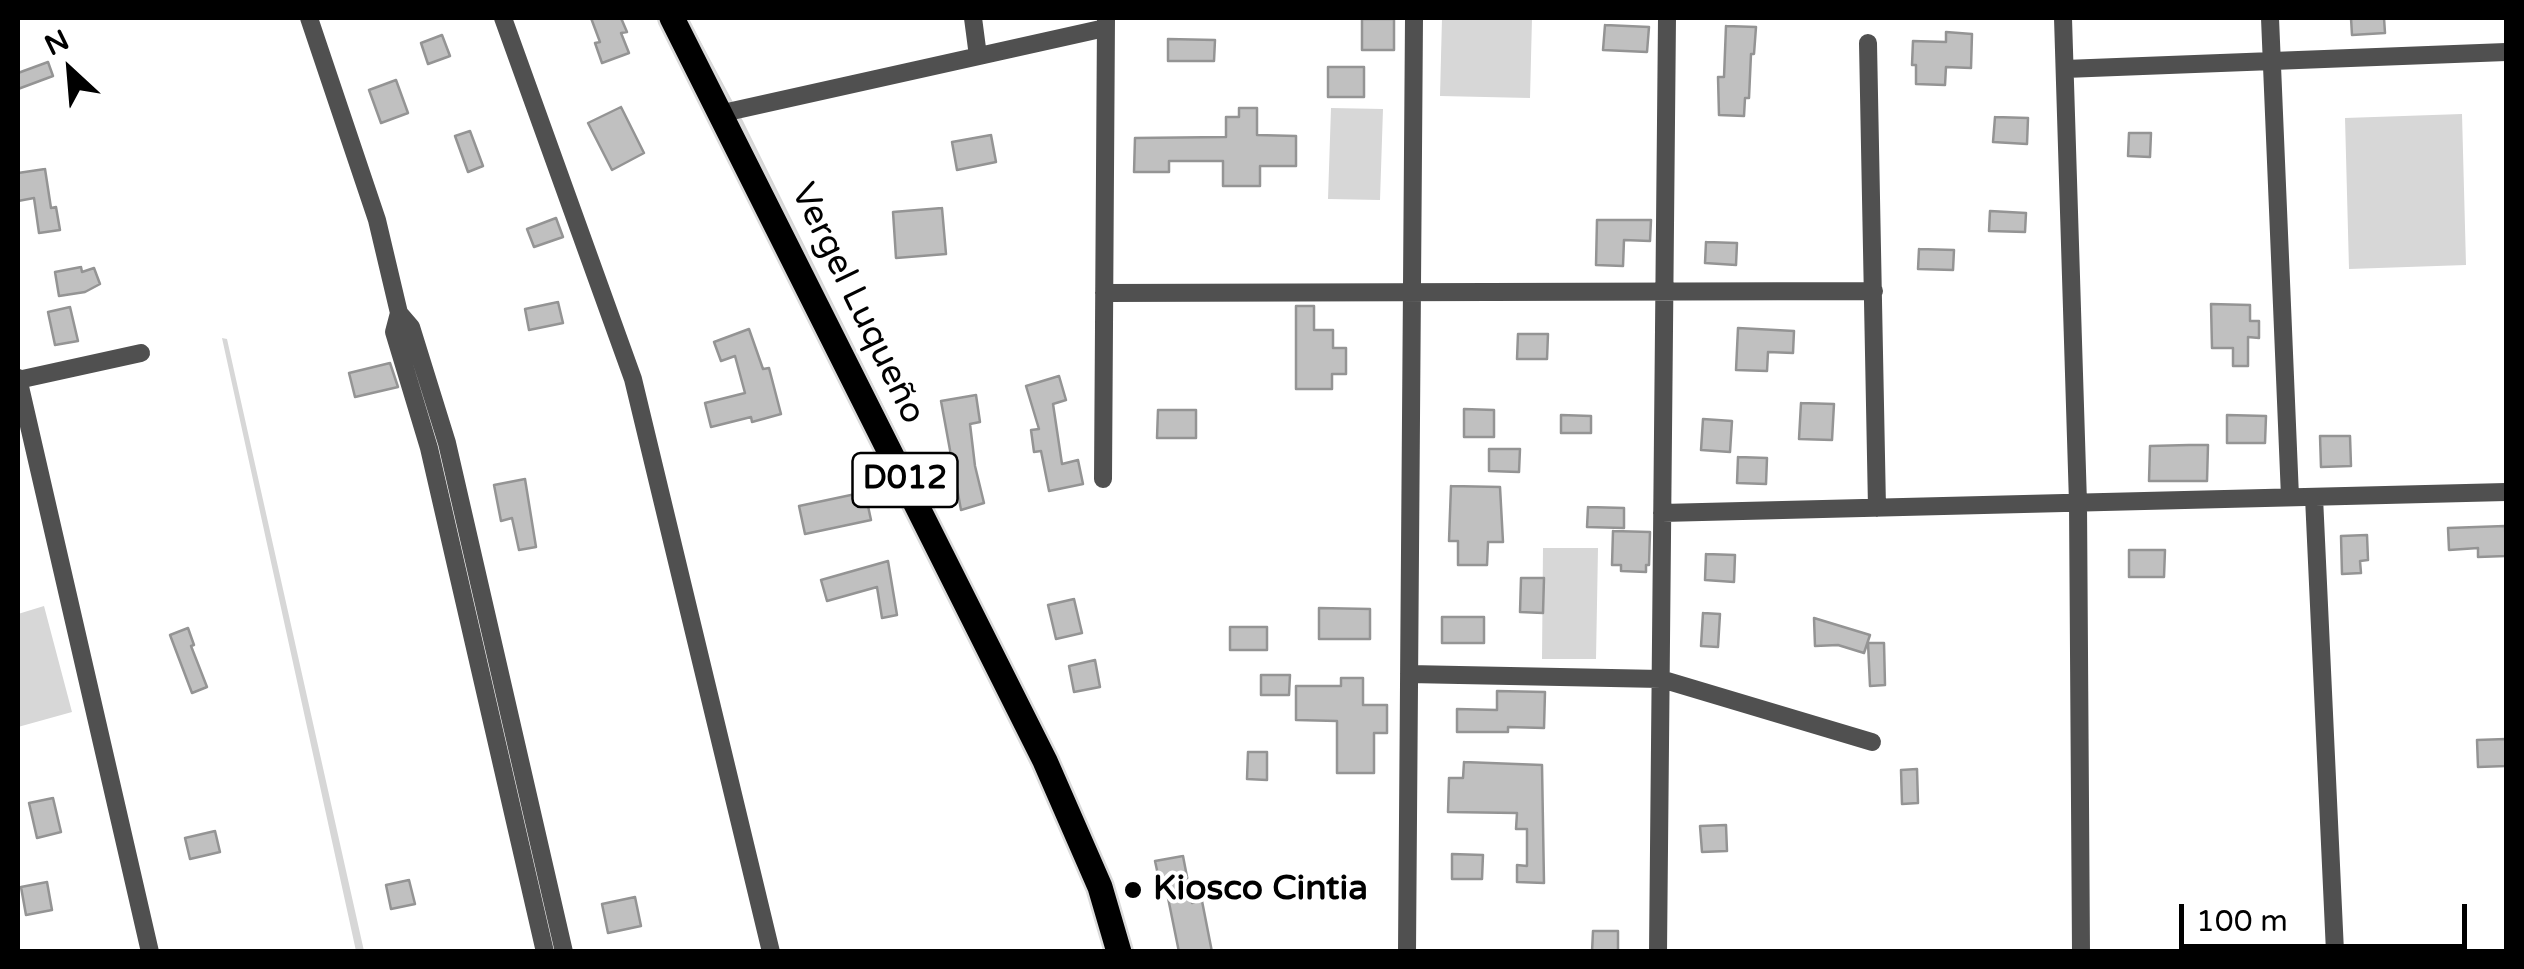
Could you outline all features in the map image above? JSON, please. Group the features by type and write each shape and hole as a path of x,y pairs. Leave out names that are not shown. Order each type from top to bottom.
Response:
{"main road":[{"name":"Vergel Luqueño","path":"672,18 1045,761 1100,887 1119,952"}],"street":[{"path":"309,18 377,220 399,314 394,332 430,452 545,952"},
{"path":"503,18 633,379 770,952"},
{"path":"973,18 978,56"},
{"path":"1407,952 1414,18"},
{"path":"1658,952 1667,18"},
{"path":"2063,18 2078,503 2081,952"},
{"path":"2270,18 2290,498"},
{"path":"723,113 1105,23 1103,479"},
{"path":"1868,42 1876,508"},
{"path":"2065,69 2506,52"},
{"path":"1104,293 1874,291"},
{"path":"399,314 411,327 447,443 564,952"},
{"path":"140,353 18,379 150,952"},
{"path":"1662,513 2506,492"},
{"path":"2314,497 2335,952"},
{"path":"1409,674 1661,679 1872,742"}],"shaded area":[{"path":"683,18 688,18 743,121 1060,763 1109,875 1132,951 1127,951 1056,765 739,123"},
{"path":"1442,18 1532,18 1530,98 1440,96"},
{"path":"1331,108 1383,109 1380,200 1328,199"},
{"path":"2462,114 2466,265 2349,269 2345,118"},
{"path":"222,338 227,339 364,951 356,951"},
{"path":"1543,548 1598,548 1596,659 1542,659"},
{"path":"44,606 72,712 18,727 18,614"}],"building":[{"path":"591,18 621,18 627,32 621,33 629,53 602,63 595,43 600,42"},
{"path":"2351,18 2384,18 2385,33 2352,35"},
{"path":"1362,19 1394,19 1394,50 1362,50"},
{"path":"1605,25 1649,27 1647,52 1603,50"},
{"path":"1726,26 1756,27 1744,116 1719,115 1718,77 1724,77"},
{"path":"1946,32 1972,34 1971,68 1946,67 1945,85 1916,84 1913,41 1946,42"},
{"path":"442,35 450,56 428,64 421,43"},
{"path":"1168,39 1215,40 1214,61 1168,61"},
{"path":"48,62 53,76 18,89 18,73"},
{"path":"1328,67 1364,67 1364,97 1328,97"},
{"path":"396,80 408,113 381,123 369,90"},
{"path":"621,107 644,153 612,170 588,123"},
{"path":"1239,108 1257,108 1257,135 1296,136 1296,166 1260,166 1260,186 1223,186 1223,161 1169,161 1169,172 1134,172 1135,138 1226,137 1226,117 1239,117"},
{"path":"1995,117 2028,118 2027,144 1993,142"},
{"path":"470,131 483,166 468,172 455,136"},
{"path":"2129,133 2151,133 2150,157 2128,156"},
{"path":"991,135 996,162 957,170 952,142"},
{"path":"45,169 51,208 56,207 60,230 39,233 34,198 18,201 18,173"},
{"path":"942,208 946,254 896,258 893,212"},
{"path":"1990,211 2026,213 2025,232 1989,231"},
{"path":"556,218 563,237 534,247 527,229"},
{"path":"1597,220 1651,220 1650,241 1624,240 1623,266 1596,265"},
{"path":"1706,242 1737,243 1736,265 1705,263"},
{"path":"1919,249 1954,250 1953,270 1918,269"},
{"path":"81,267 82,272 94,268 100,284 85,292 59,296 55,272"},
{"path":"558,302 563,323 529,330 525,309"},
{"path":"2211,304 2250,305 2250,321 2259,321 2259,338 2248,337 2248,366 2233,366 2233,348 2212,348"},
{"path":"1296,306 1314,306 1314,330 1333,330 1333,348 1346,348 1346,374 1332,374 1332,389 1296,389"},
{"path":"70,307 78,341 55,345 48,312"},
{"path":"1738,328 1794,331 1793,353 1768,352 1767,371 1736,370"},
{"path":"749,329 763,369 769,368 781,414 711,427 705,403 745,393 735,356 721,361 714,342"},
{"path":"1518,334 1548,334 1547,359 1517,359"},
{"path":"390,363 398,387 355,397 349,373"},
{"path":"1059,376 1066,400 1053,404 1062,464 1078,460 1083,484 1049,491 1041,451 1034,452 1031,430 1039,429 1026,386"},
{"path":"976,395 980,422 970,424 984,503 961,510 941,401"},
{"path":"1801,403 1834,404 1832,440 1799,439"},
{"path":"1464,409 1494,410 1494,437 1464,437"},
{"path":"1158,410 1196,410 1196,438 1157,438"},
{"path":"1561,415 1591,416 1591,433 1561,433"},
{"path":"2227,415 2266,416 2265,443 2227,443"},
{"path":"1703,419 1732,421 1730,452 1701,450"},
{"path":"2320,436 2350,436 2351,466 2321,467"},
{"path":"2208,445 2207,481 2149,481 2150,446"},
{"path":"1489,449 1520,449 1519,472 1489,471"},
{"path":"1738,457 1767,458 1766,484 1737,483"},
{"path":"525,479 536,547 519,550 512,518 501,521 494,485"},
{"path":"1451,486 1500,487 1503,542 1488,542 1487,565 1458,565 1458,541 1449,541"},
{"path":"865,492 871,520 805,534 799,506"},
{"path":"1588,507 1624,508 1624,528 1587,527"},
{"path":"2505,526 2506,556 2478,557 2478,548 2449,550 2448,528"},
{"path":"1613,531 1650,532 1646,572 1621,571 1621,565 1612,565"},
{"path":"2367,535 2368,560 2360,561 2361,573 2342,574 2341,536"},
{"path":"2129,550 2165,550 2164,577 2129,577"},
{"path":"1706,554 1735,555 1734,582 1705,580"},
{"path":"888,561 897,615 882,618 877,587 827,601 821,580"},
{"path":"1521,578 1544,578 1543,613 1520,612"},
{"path":"1074,599 1082,633 1056,639 1048,605"},
{"path":"1319,608 1370,609 1370,639 1319,639"},
{"path":"1703,613 1720,614 1718,647 1701,646"},
{"path":"1442,617 1484,617 1484,643 1442,643"},
{"path":"1814,618 1870,635 1864,653 1838,645 1815,646"},
{"path":"1230,627 1267,627 1267,650 1230,650"},
{"path":"188,628 207,687 192,693 170,635"},
{"path":"1868,643 1884,643 1885,685 1870,686"},
{"path":"1095,660 1100,687 1074,692 1069,666"},
{"path":"1261,675 1290,675 1289,695 1261,695"},
{"path":"1341,678 1363,678 1363,705 1387,705 1387,733 1374,733 1374,773 1337,773 1337,721 1296,720 1296,686 1341,686"},
{"path":"1497,691 1545,692 1544,728 1457,732 1457,709 1497,710"},
{"path":"2506,739 2506,766 2478,767 2477,740"},
{"path":"1248,752 1267,752 1267,780 1247,779"},
{"path":"1464,762 1542,765 1544,883 1517,882 1517,865 1527,866 1527,829 1516,829 1517,813 1448,812 1449,778 1463,778"},
{"path":"1917,769 1918,803 1902,804 1901,770"},
{"path":"53,798 61,832 37,838 29,803"},
{"path":"1726,825 1727,851 1702,852 1700,826"},
{"path":"215,831 220,852 190,859 185,838"},
{"path":"1452,854 1483,855 1482,879 1452,879"},
{"path":"1183,856 1192,903 1202,901 1212,952 1179,952 1165,883 1160,884 1155,861"},
{"path":"409,880 415,904 391,909 386,885"},
{"path":"47,882 52,910 26,915 21,887"},
{"path":"635,897 641,926 608,933 602,904"},
{"path":"1593,931 1618,931 1618,952 1592,952"}],"place":[{"name":"Kiosco Cintia","path":"1133,890"}]}
